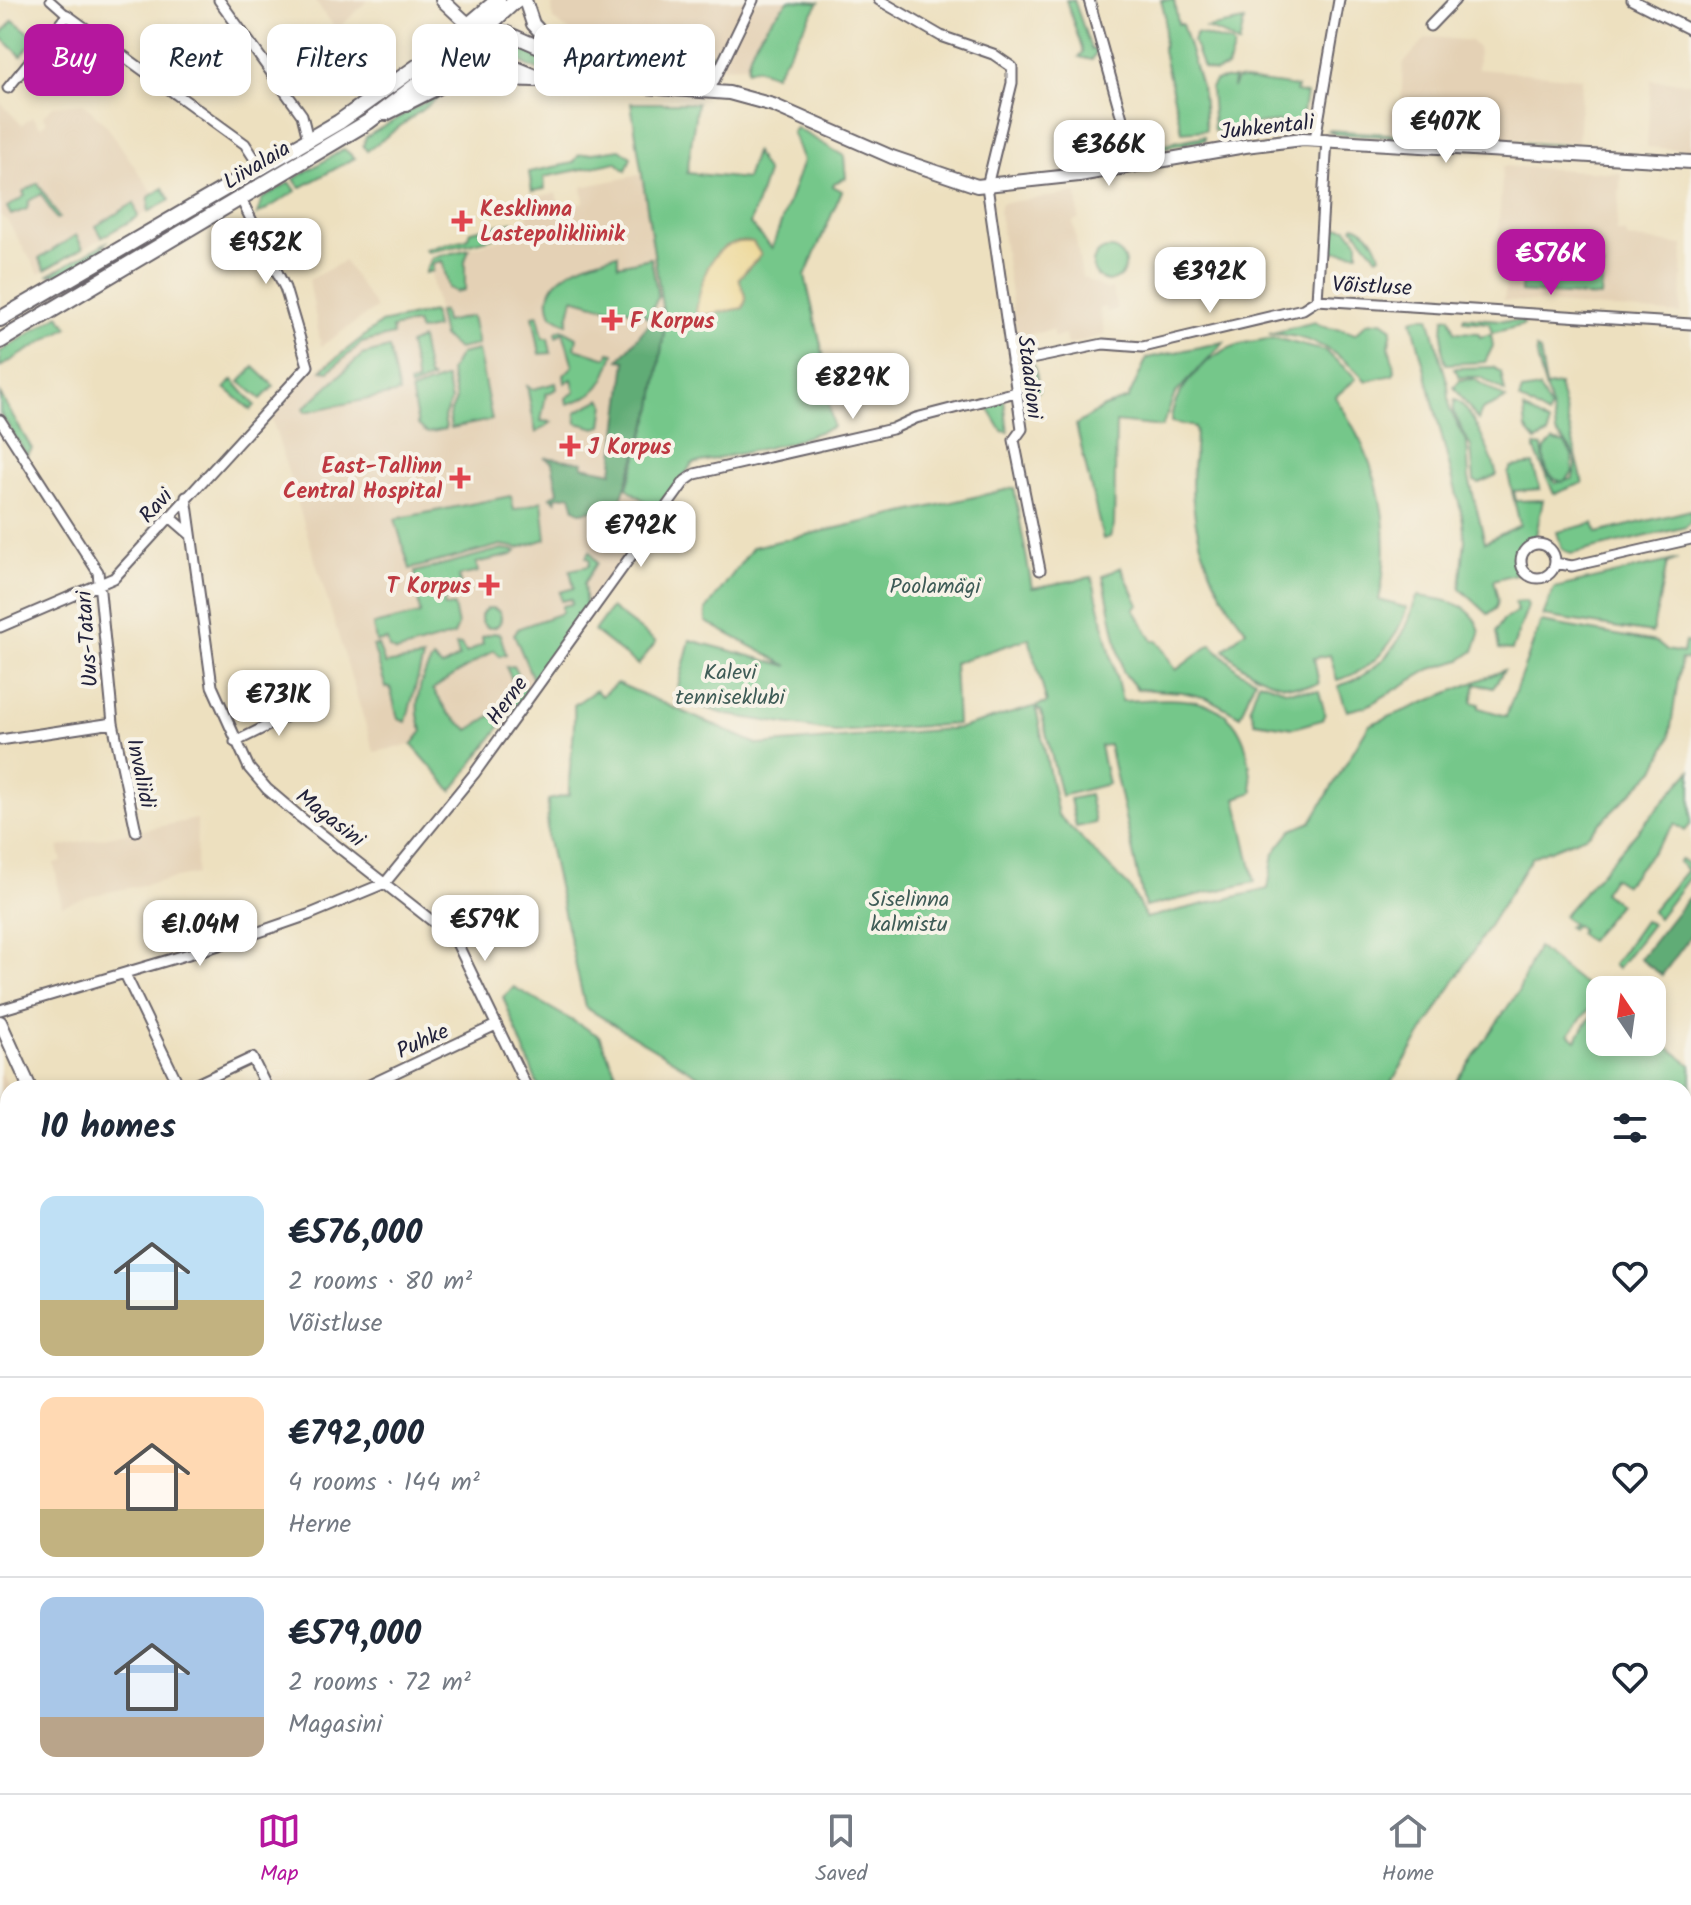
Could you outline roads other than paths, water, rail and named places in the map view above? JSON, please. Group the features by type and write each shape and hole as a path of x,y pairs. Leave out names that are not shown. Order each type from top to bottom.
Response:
{"main road":[{"name":"Liivalaia","path":"481,24 498,0"},
{"name":"Liivalaia","path":"485,24 516,0"},
{"name":"Liivalaia","path":"0,319 308,139 386,91 412,70"},
{"name":"Liivalaia","path":"0,341 368,122 412,85"},
{"path":"241,199 242,186 255,170"}],"street":[{"path":"50,0 245,144 255,170"},
{"path":"219,0 302,115 308,139"},
{"path":"442,0 468,24"},
{"path":"525,0 534,25"},
{"path":"715,79 753,0"},
{"path":"879,0 941,36 993,54 1012,67 1012,83 1001,138 987,186"},
{"path":"1089,0 1135,165"},
{"path":"1317,300 1321,139 1339,0"},
{"path":"1430,26 1455,0"},
{"path":"1632,0 1691,30"},
{"path":"8,88 67,15"},
{"path":"368,122 458,78 534,80"},
{"name":"Juhkentali","path":"715,92 773,105 885,155 954,179 987,186 1245,146 1321,139 1691,162"},
{"name":"Staadioni","path":"987,186 1022,429 1014,440 1040,570"},
{"name":"Ravi","path":"0,627 102,586 114,578 308,366 285,288 241,199"},
{"name":"Võistluse","path":"1012,363 1103,344 1143,347 1303,309 1317,300 1691,324"},
{"name":"Herne","path":"0,1010 125,974 308,915 385,883 474,774 685,481 695,474 892,429 916,418 1016,392"},
{"name":"Uus-Tatari","path":"0,420 98,572 102,586 104,649 113,723"},
{"name":"Magasini","path":"186,497 212,686 249,768 267,789 455,939 523,1080"},
{"path":"169,516 191,535"},
{"path":"1555,563 1572,566 1691,539"},
{"path":"235,742 309,705"},
{"path":"0,740 113,723"},
{"name":"Invaliidi","path":"113,723 136,831"},
{"path":"125,974 176,1080"},
{"path":"0,1022 26,1080"},
{"name":"Puhke","path":"380,1080 496,1025"},
{"path":"205,1080 252,1058 263,1080"},
{"path":"0,1730 0,1738"}],"place":[{"name":"Kesklinna Lastepolikliinik","path":"462,221"},
{"name":"F Korpus","path":"612,320"},
{"name":"J Korpus","path":"570,446"},
{"name":"East-Tallinn Central Hospital","path":"460,478"},
{"name":"T Korpus","path":"489,585"}],"park label":[{"name":"Poolamägi","path":"935,585"},
{"name":"Kalevi tenniseklubi","path":"730,684"},
{"name":"Siselinna kalmistu","path":"909,910"}]}
